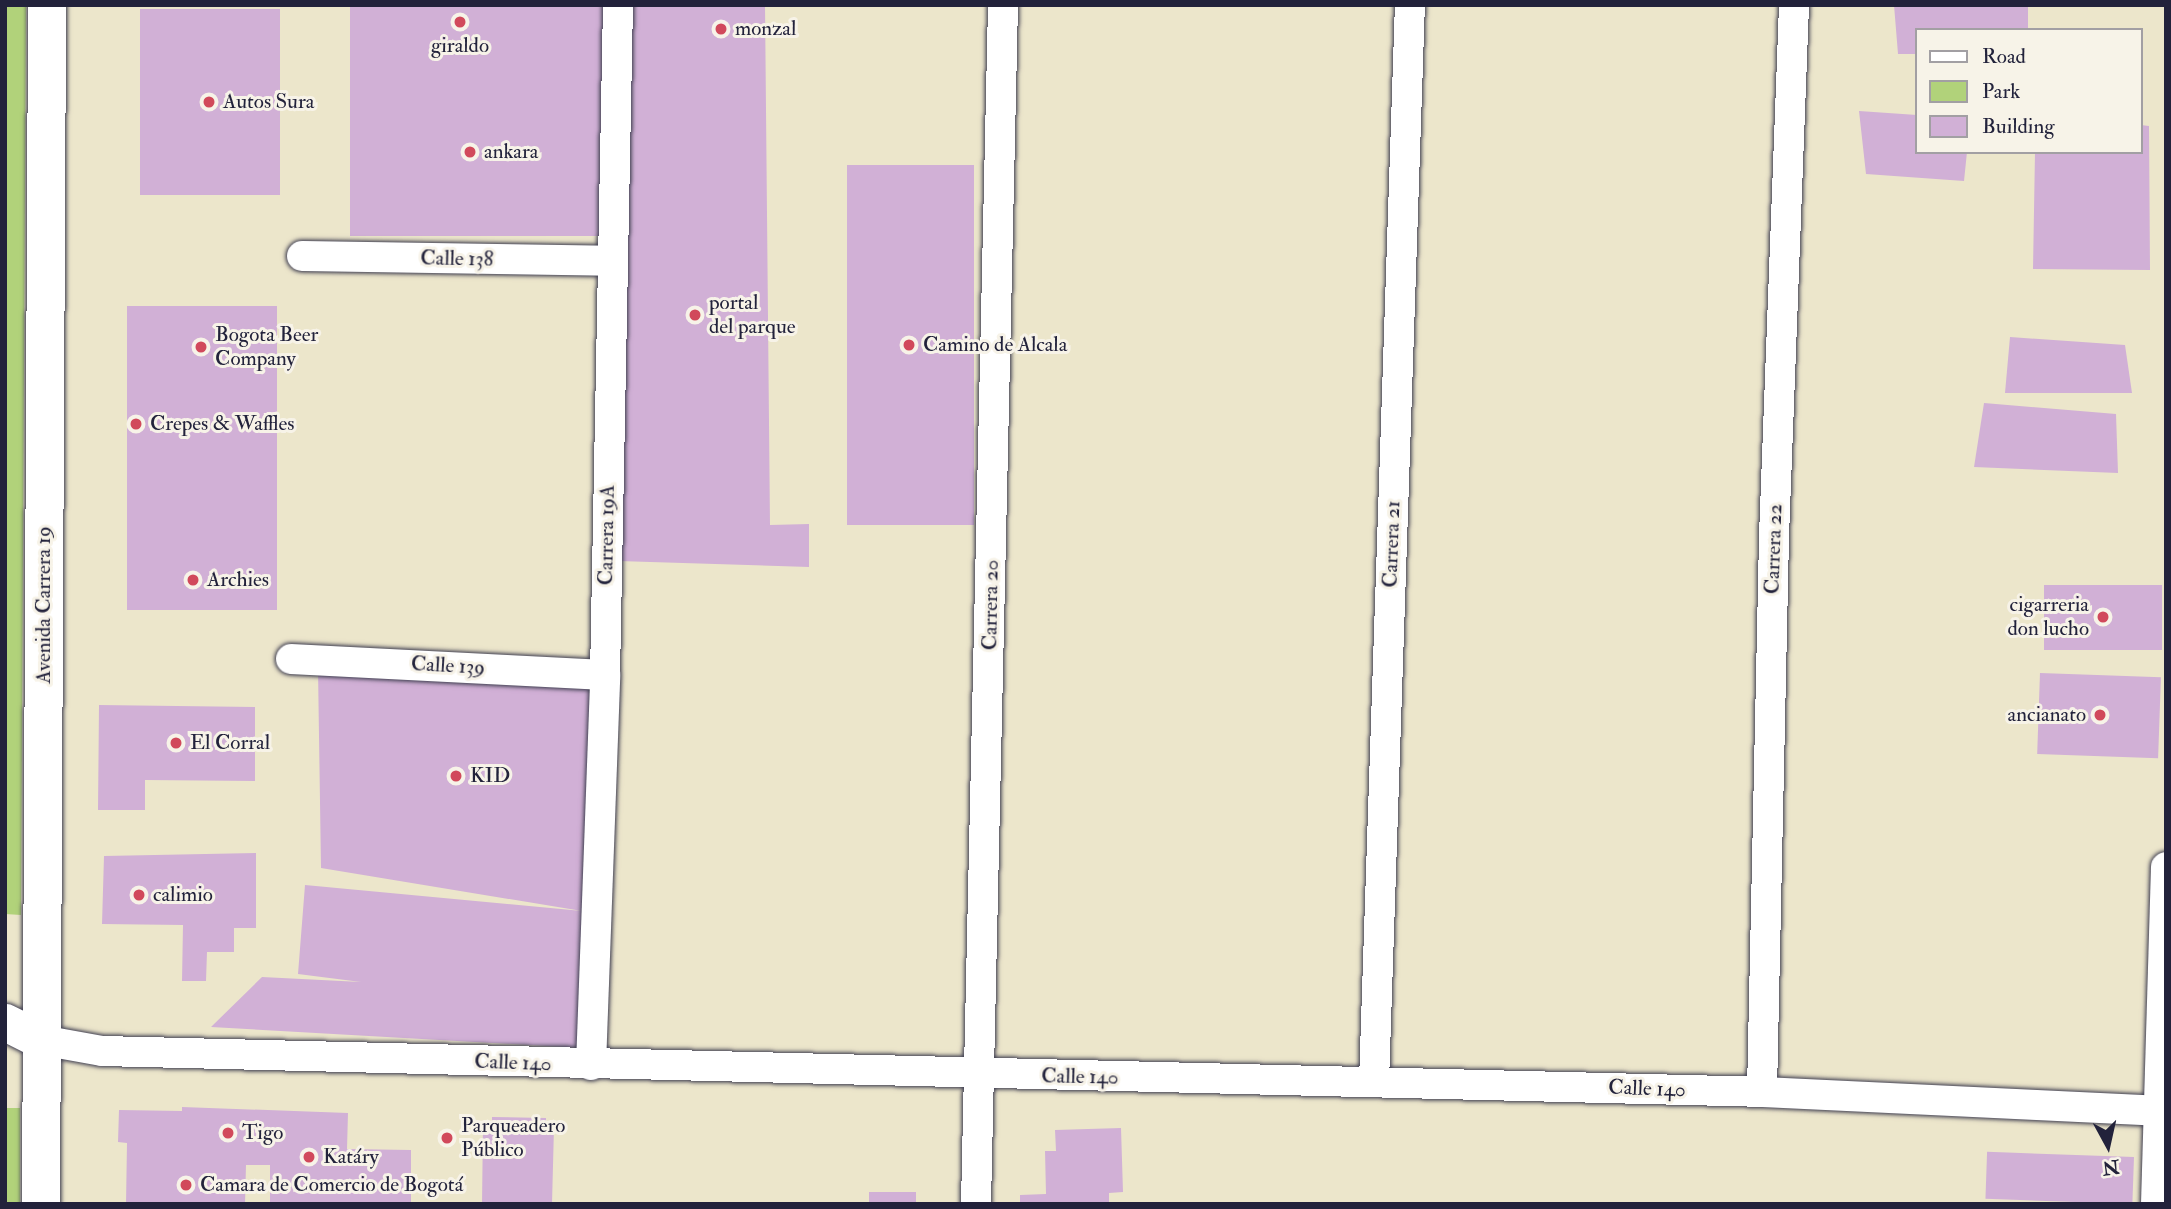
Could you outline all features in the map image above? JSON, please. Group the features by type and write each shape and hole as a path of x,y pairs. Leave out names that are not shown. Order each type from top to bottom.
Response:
{"main road":[{"name":"Avenida Carrera 19","path":"41,1204 47,5"}],"street":[{"name":"Carrera 19A","path":"591,1065 605,675 618,5"},
{"name":"Carrera 20","path":"976,1204 1003,5"},
{"name":"Carrera 21","path":"1374,1082 1410,5"},
{"name":"Carrera 22","path":"1762,1092 1774,536 1794,5"},
{"name":"Calle 138","path":"302,256 611,261"},
{"name":"Calle 139","path":"291,659 605,675"},
{"path":"2157,1204 2166,867"},
{"name":"Calle 140","path":"5,1022 41,1040 92,1050 979,1075 1762,1092 2159,1111"}],"green space":[{"path":"5,5 26,5 21,915 5,914"},
{"path":"5,1108 20,1108 20,1204 5,1204"}],"building":[{"name":"ankara","path":"350,5 603,5 603,236 350,236"},
{"name":"portal del parque","path":"624,5 765,5 770,525 809,524 809,567 618,561"},
{"path":"1894,5 2028,5 2028,28 1916,28 1916,54 1898,54"},
{"name":"Autos Sura","path":"140,9 280,9 280,195 140,195"},
{"path":"1859,111 1916,115 1916,154 1967,154 1964,181 1866,174"},
{"path":"2143,125 2149,126 2150,270 2033,269 2035,154 2143,154"},
{"name":"Camino de Alcala","path":"847,165 974,165 974,525 847,525"},
{"path":"127,306 277,306 277,610 127,610"},
{"path":"2010,337 2125,345 2132,393 2005,393"},
{"path":"1984,403 2116,414 2118,473 1974,467"},
{"name":"cigarreria don lucho","path":"2044,585 2162,585 2162,650 2044,650"},
{"path":"318,669 593,685 582,1048 211,1027 262,977 361,982 298,974 305,885 582,911 321,868"},
{"name":"ancianato","path":"2040,673 2161,677 2158,758 2037,754"},
{"name":"El Corral","path":"99,705 255,707 255,781 145,780 145,810 98,810"},
{"path":"256,853 256,928 234,928 234,952 207,952 206,981 182,981 183,925 102,924 104,856"},
{"path":"182,1107 348,1113 347,1149 411,1150 411,1204 270,1204 270,1165 246,1165 245,1204 126,1204 127,1143 118,1142 119,1110 182,1111"},
{"path":"492,1117 546,1118 546,1127 554,1127 552,1204 482,1204 483,1125 492,1125"},
{"path":"1121,1128 1123,1192 1109,1193 1109,1204 1020,1204 1020,1195 1046,1194 1045,1151 1056,1151 1055,1130"},
{"path":"1987,1152 2134,1157 2132,1204 1985,1199"},
{"path":"869,1192 916,1192 916,1204 869,1204"}],"place":[{"name":"giraldo","path":"460,22"},
{"name":"monzal","path":"721,29"},
{"name":"Autos Sura","path":"209,102"},
{"name":"ankara","path":"470,152"},
{"name":"portal del parque","path":"695,315"},
{"name":"Camino de Alcala","path":"909,345"},
{"name":"Bogota Beer Company","path":"201,347"},
{"name":"Crepes & Waffles","path":"136,424"},
{"name":"Archies","path":"193,580"},
{"name":"cigarreria don lucho","path":"2103,617"},
{"name":"ancianato","path":"2100,715"},
{"name":"El Corral","path":"176,743"},
{"name":"KID","path":"456,776"},
{"name":"calimio","path":"139,895"},
{"name":"Tigo","path":"228,1133"},
{"name":"Parqueadero Público","path":"447,1138"},
{"name":"Katáry","path":"309,1157"},
{"name":"Camara de Comercio de Bogotá","path":"186,1185"}]}
